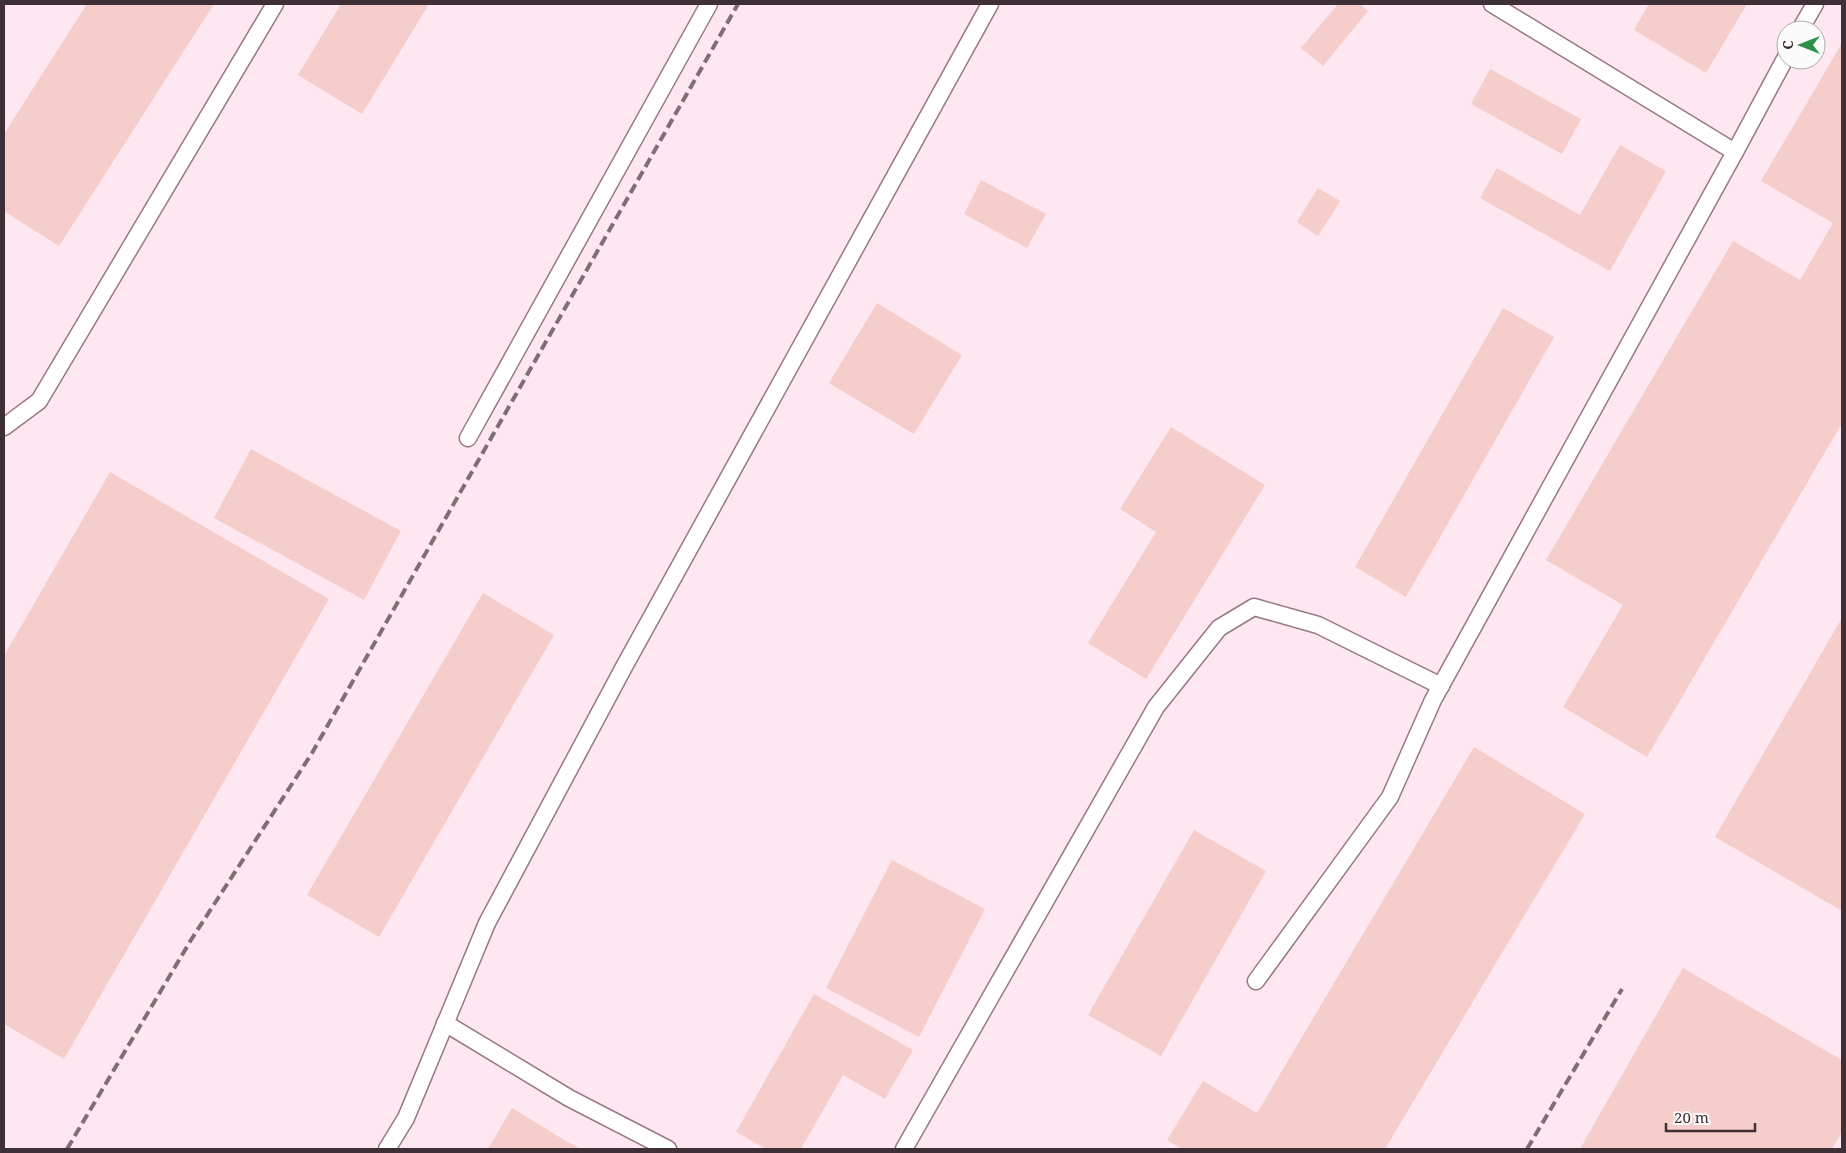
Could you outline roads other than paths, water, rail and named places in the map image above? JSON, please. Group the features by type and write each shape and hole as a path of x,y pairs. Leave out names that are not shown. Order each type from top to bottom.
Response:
{"lane":[{"path":"4,427 39,401 275,4"},
{"path":"468,438 709,4"},
{"path":"388,1149 406,1118 487,923 620,674 990,4"},
{"path":"1492,4 1735,152"},
{"path":"1805,20 1814,4"},
{"path":"1256,981 1390,797 1433,700 1779,70"},
{"path":"904,1149 1156,707 1220,628 1254,607 1318,625 1441,686"},
{"path":"445,1023 569,1098 668,1149"}],"railway":[{"path":"67,1149 191,940 312,753 738,4"},
{"path":"1527,1149 1622,989"}]}
